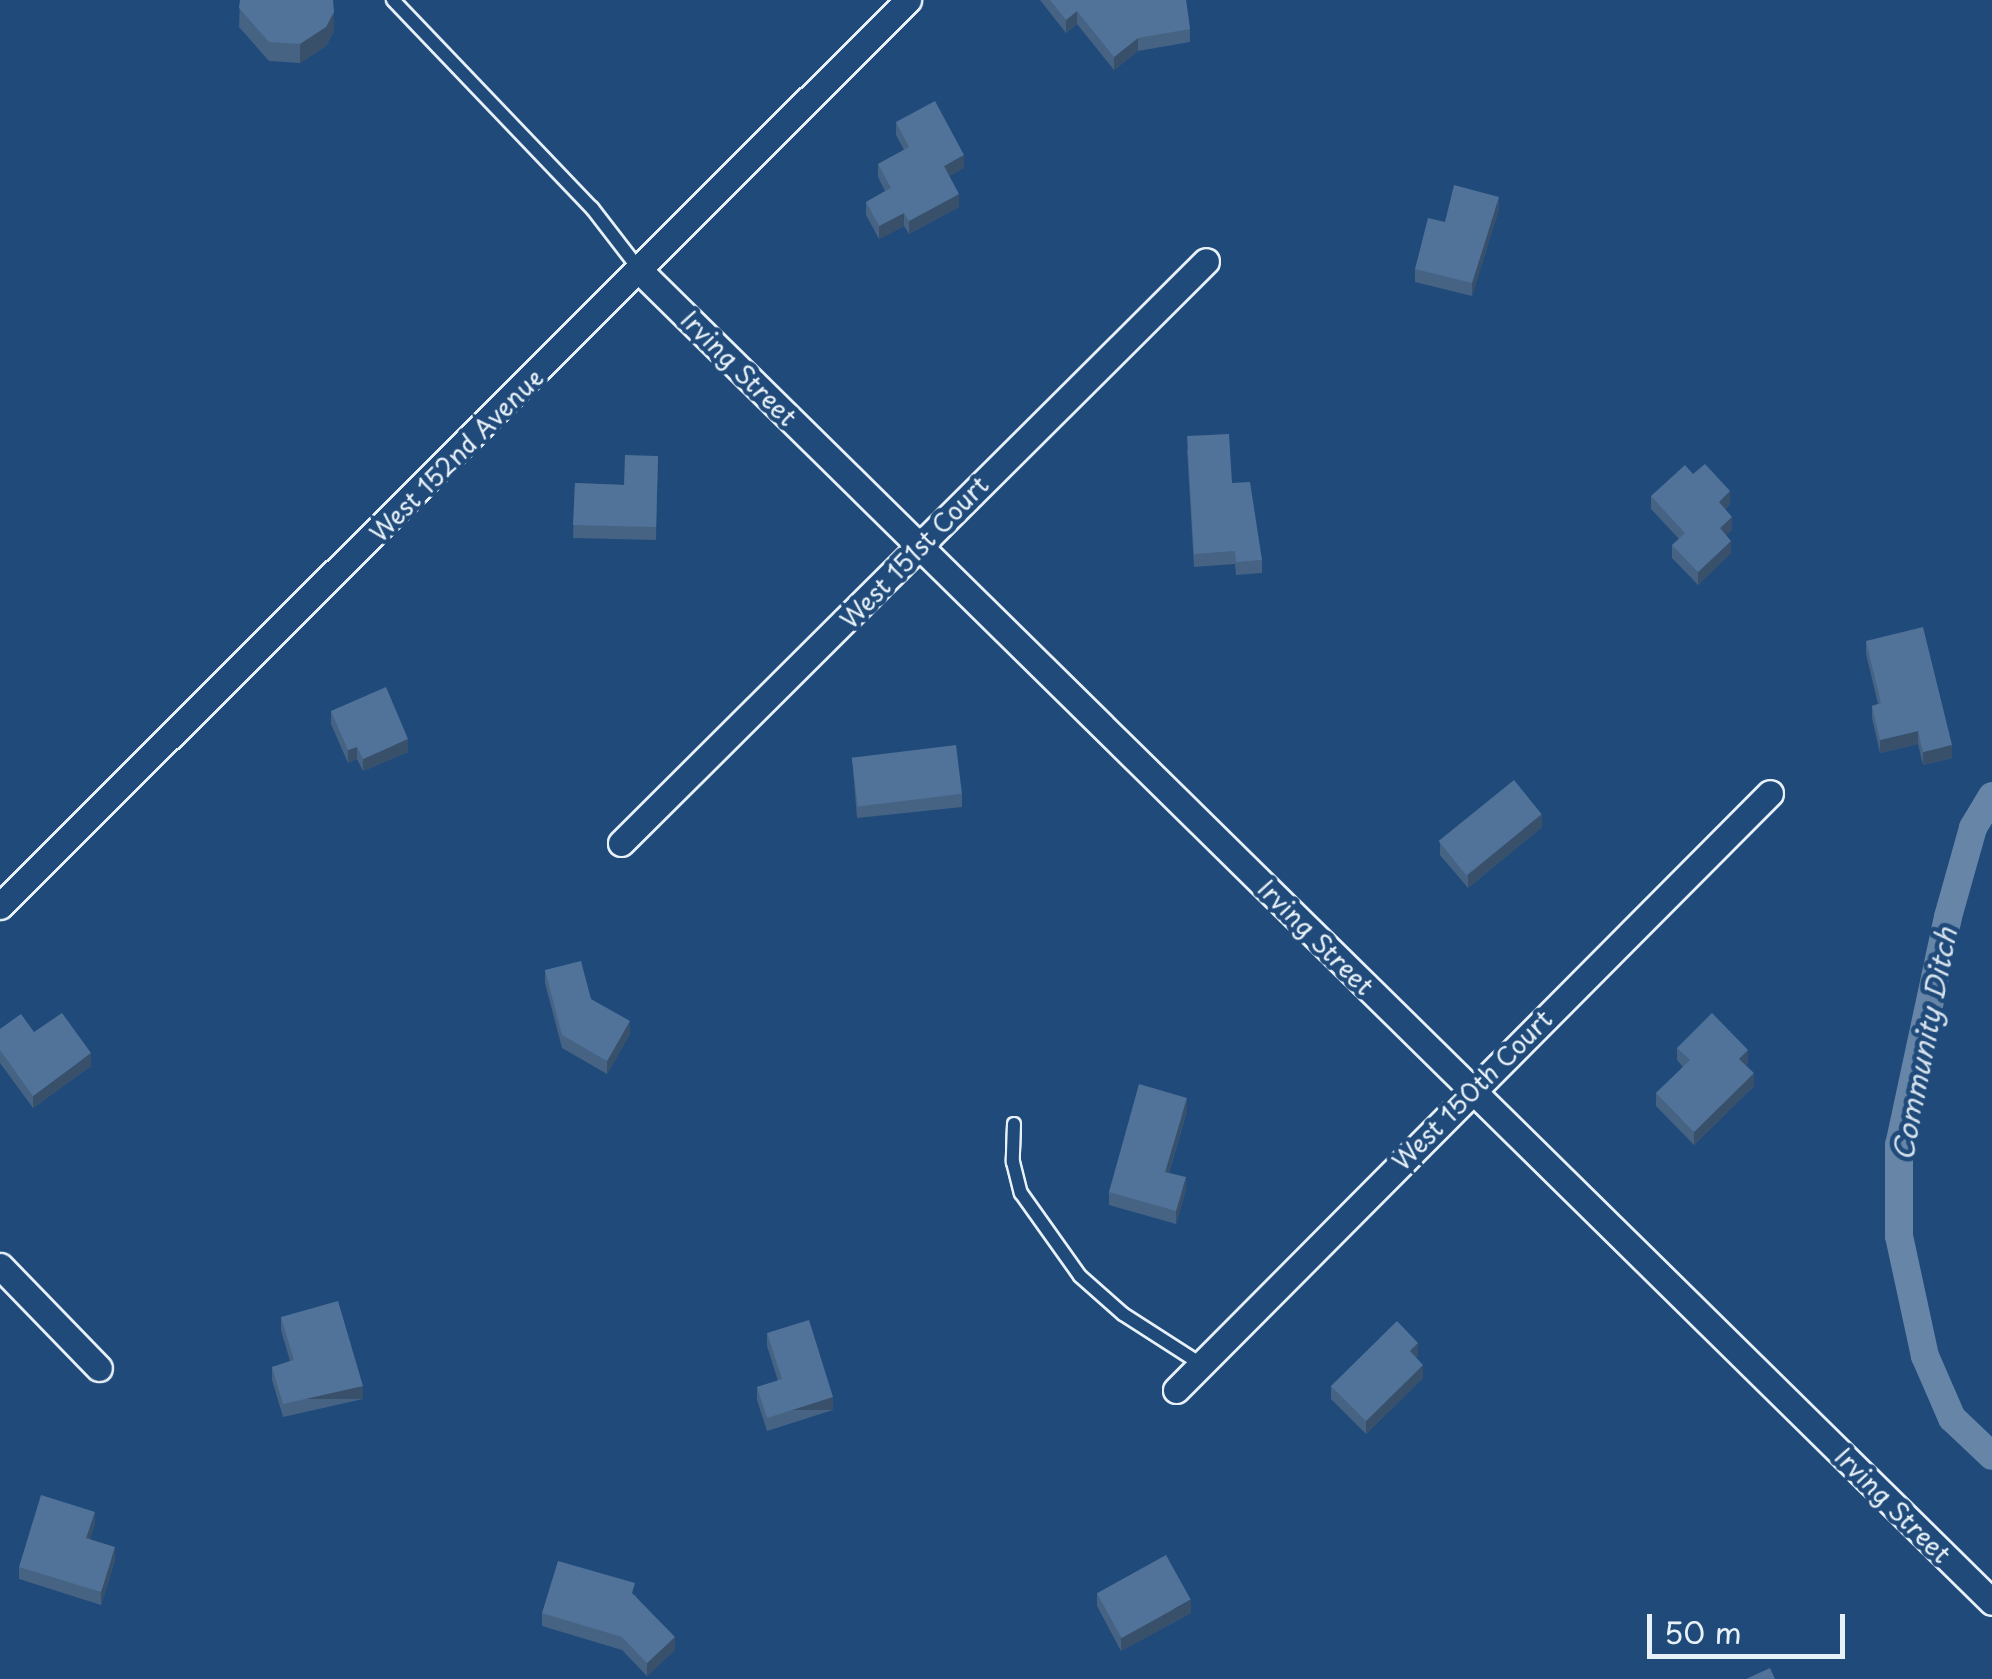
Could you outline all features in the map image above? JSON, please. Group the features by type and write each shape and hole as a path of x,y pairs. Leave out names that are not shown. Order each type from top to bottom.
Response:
{"street":[{"name":"West 152nd Avenue","path":"0,906 640,272 908,0"},
{"name":"West 151st Court","path":"621,843 1206,260"},
{"name":"Irving Street","path":"640,272 1992,1602"},
{"name":"West 150th Court","path":"1176,1390 1770,793"},
{"path":"0,1266 99,1368"}],"lane":[{"path":"393,0 592,208 640,272"},
{"path":"1014,1124 1012,1162 1021,1192 1080,1276 1124,1314 1201,1364"}],"building":[{"path":"240,0 333,0 334,12 326,27 300,44 269,42 239,8"},
{"path":"1050,0 1186,0 1190,29 1138,38 1114,57 1077,11 1066,20"},
{"path":"935,101 964,155 944,166 959,194 909,221 904,213 879,226 866,202 891,188 878,164 909,147 896,122"},
{"path":"1454,185 1499,197 1472,283 1415,269 1428,218 1445,222"},
{"path":"1229,434 1232,483 1250,482 1262,560 1236,562 1235,551 1194,554 1187,436"},
{"path":"625,455 658,456 656,527 573,525 575,483 624,485"},
{"path":"1705,464 1730,491 1719,502 1732,517 1720,528 1731,541 1698,572 1672,545 1685,533 1651,496 1685,465 1693,474"},
{"path":"1923,627 1952,745 1923,752 1918,731 1880,740 1872,706 1881,703 1866,641"},
{"path":"386,687 408,739 363,759 357,747 348,750 331,711"},
{"path":"956,745 962,794 858,806 852,758"},
{"path":"1514,780 1542,814 1466,875 1439,841"},
{"path":"581,961 591,999 630,1021 607,1061 562,1035 545,970"},
{"path":"62,1013 91,1053 33,1096 0,1050 0,1029 21,1014 34,1032"},
{"path":"1712,1013 1748,1050 1739,1059 1754,1073 1694,1132 1656,1093 1690,1060 1677,1048"},
{"path":"1139,1084 1187,1098 1165,1172 1186,1177 1176,1211 1109,1192"},
{"path":"338,1301 363,1386 283,1404 272,1367 294,1360 281,1317"},
{"path":"809,1320 833,1397 767,1418 757,1387 782,1379 767,1333"},
{"path":"1397,1321 1418,1343 1410,1351 1423,1365 1366,1421 1331,1386"},
{"path":"41,1495 95,1512 86,1538 115,1547 101,1592 19,1567"},
{"path":"1166,1555 1191,1600 1122,1638 1097,1593"},
{"path":"558,1561 635,1583 632,1593 675,1637 647,1663 622,1637 542,1613"},
{"path":"1770,1668 1775,1679 1746,1679"}],"waterway":[{"name":"Community Ditch","path":"1992,796 1973,828 1948,917 1899,1145 1899,1236 1925,1356 1952,1418 1992,1456"}]}
